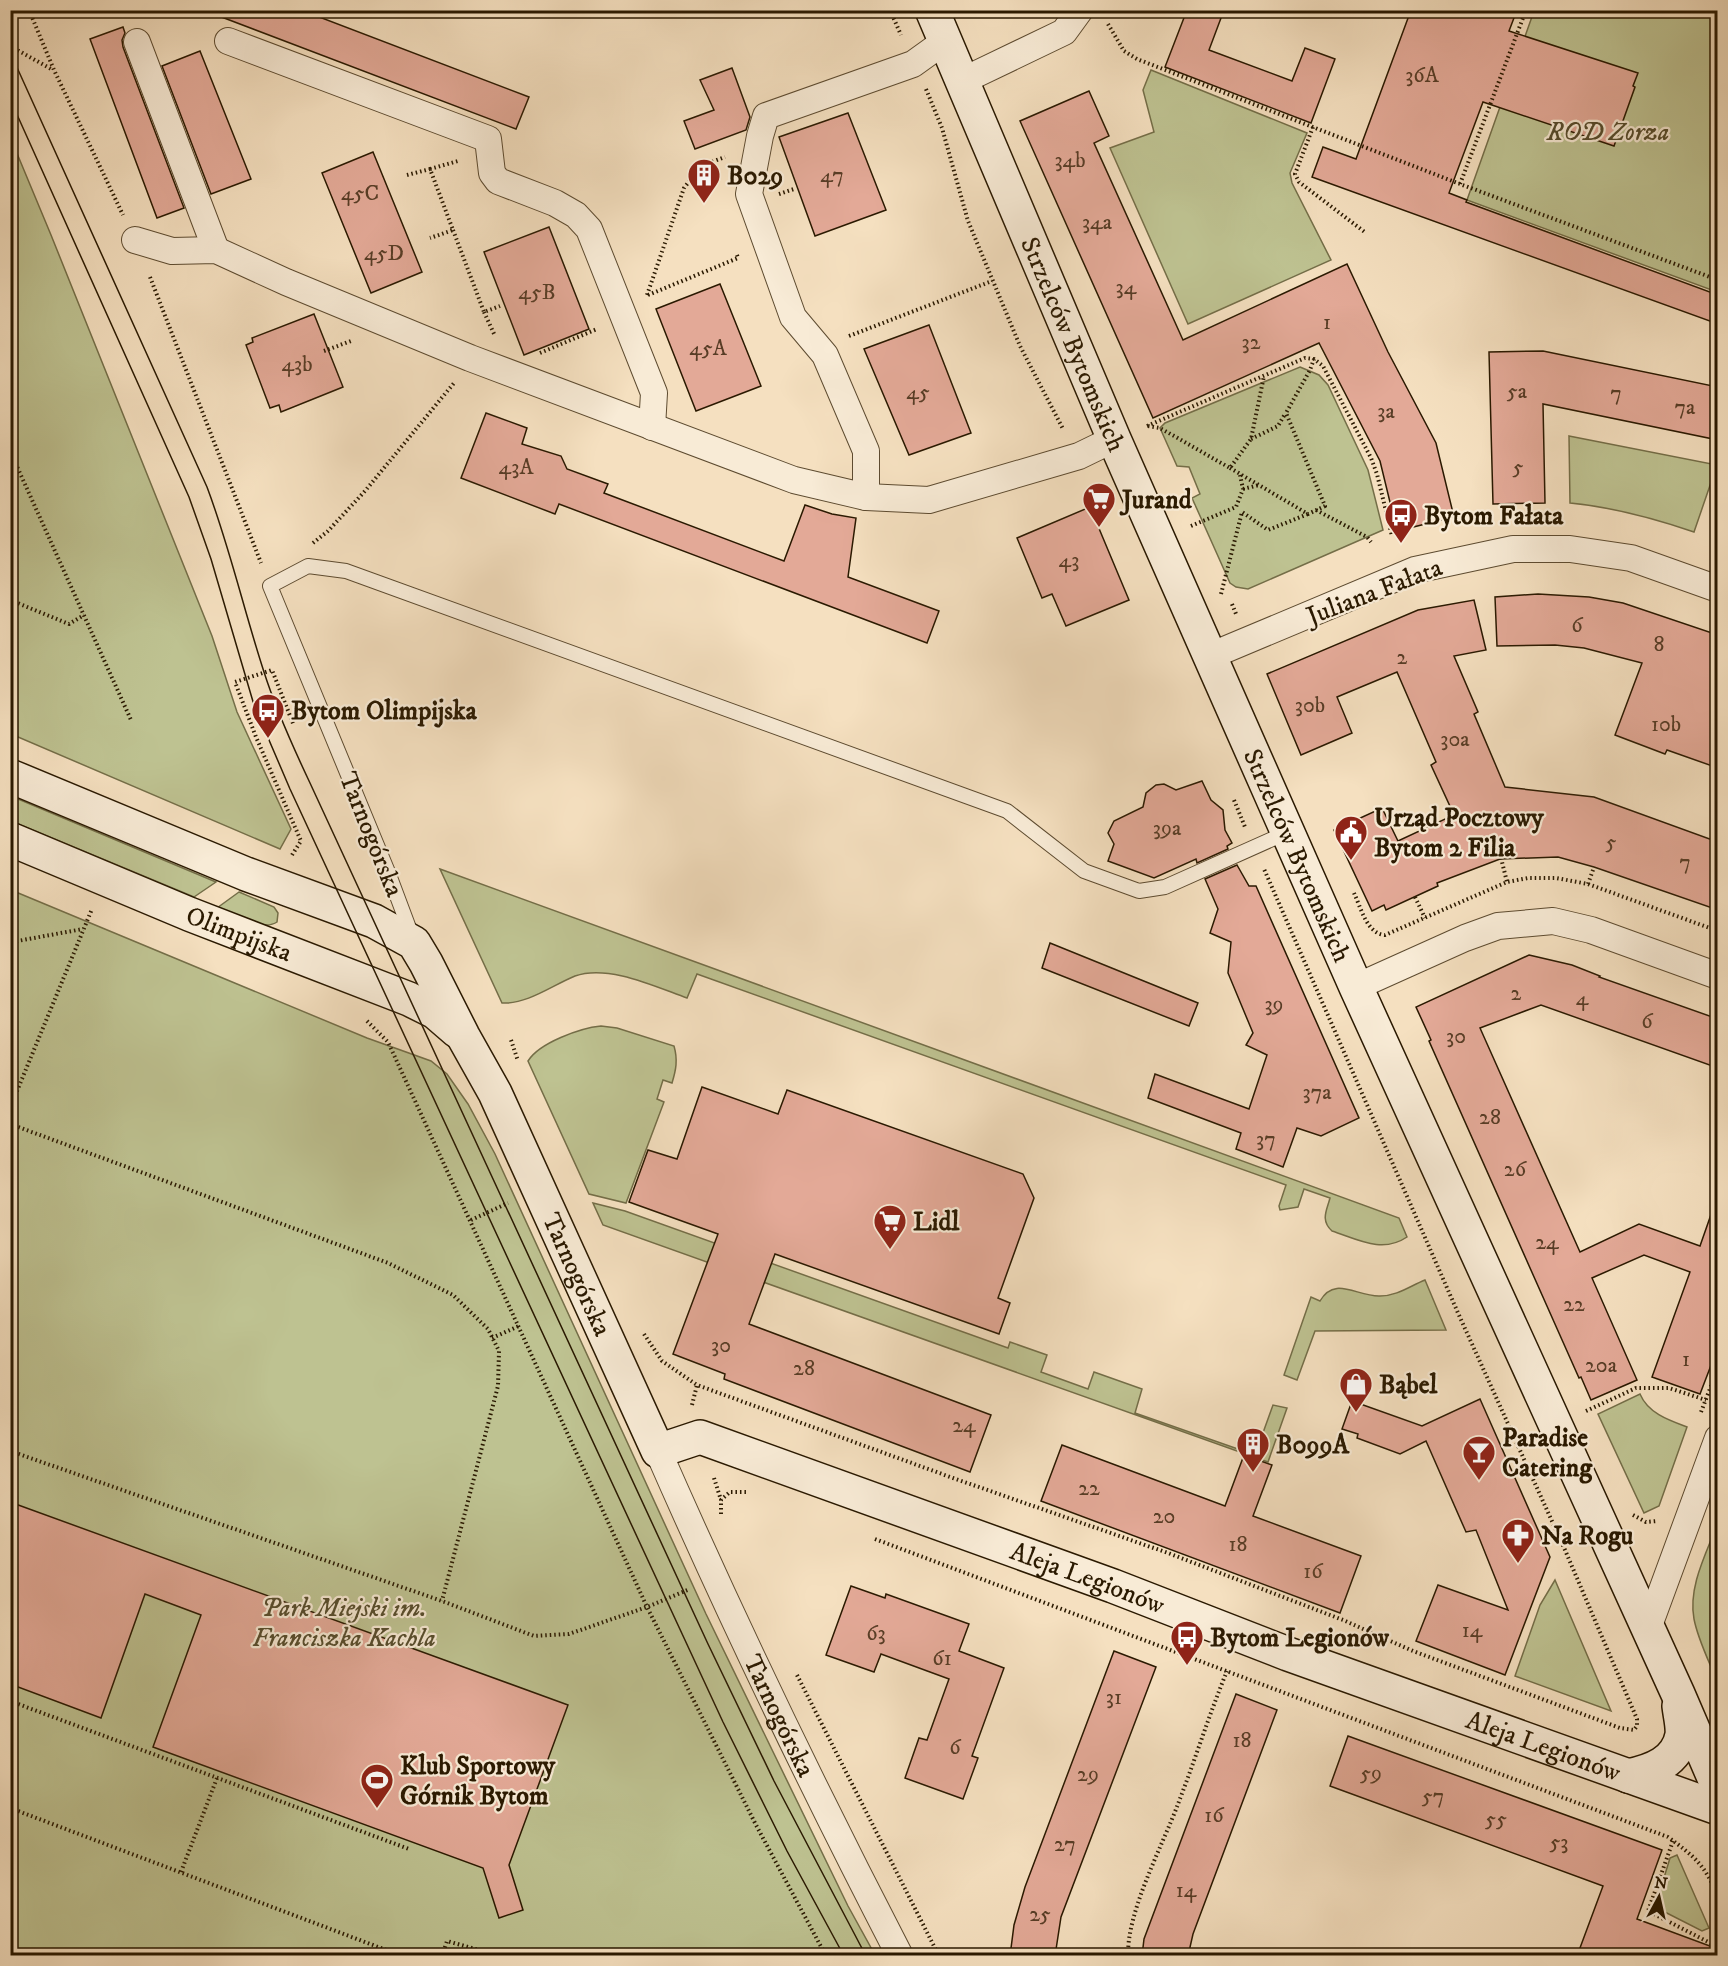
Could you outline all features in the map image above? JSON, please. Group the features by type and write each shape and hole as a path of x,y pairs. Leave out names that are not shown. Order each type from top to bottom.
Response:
{"street":[{"name":"Strzelców Bytomskich","path":"932,10 1114,439 1356,987 1678,1694 1718,1787"},
{"path":"962,81 1064,32 1080,10"},
{"path":"228,41 488,139 492,173 498,181 555,202 576,215 589,229 654,393 652,427"},
{"path":"866,497 866,452 825,355 793,317 749,194 766,116 914,64 945,41"},
{"path":"137,42 216,250"},
{"path":"135,240 172,250 216,250 286,282 470,358 794,480 866,497 928,500 1079,456 1114,439"},
{"name":"Juliana Fałata","path":"1210,656 1415,570 1513,549 1570,549 1631,558 1718,589"},
{"path":"10,776 246,874 374,921 414,944"},
{"name":"Olimpijska","path":"10,839 189,914 410,999 435,1012 463,1036"},
{"path":"1356,987 1465,938 1498,926 1553,921 1591,930 1718,976"},
{"name":"Tarnogórska","path":"414,944 495,1093 714,1578 900,1956"},
{"path":"658,1451 700,1437"},
{"name":"Aleja Legionów","path":"700,1437 1113,1586 1288,1654 1718,1808"},
{"path":"1647,1630 1718,1438"},
{"name":"Strzelców Bytomskich","path":"1628,1776 1645,1773 1662,1765 1676,1752 1682,1733 1678,1694"},
{"path":"1678,1694 1711,1739 1718,1744"}],"lane":[{"path":"270,586 308,566 346,572 1007,811 1084,871 1139,891 1165,887 1288,832"},
{"name":"Tarnogórska","path":"270,586 388,872 414,944"}],"path":[{"path":"29,10 54,70 135,240 270,586"},
{"path":"1460,184 1526,10"},
{"path":"1109,22 1124,51 1137,59 1460,184 1718,280"},
{"path":"10,46 54,70"},
{"path":"1313,127 1295,174 1299,182 1366,233"},
{"path":"407,176 430,169 484,312 500,306"},
{"path":"968,220 1020,346 1079,456"},
{"path":"430,238 453,230"},
{"path":"647,295 738,258 735,249"},
{"path":"847,337 992,281"},
{"path":"310,545 328,531 364,491 464,371 470,358"},
{"path":"1308,514 1160,428 1147,426 1305,358 1314,359 1323,366 1371,458 1392,536"},
{"path":"1278,426 1314,359"},
{"path":"1230,468 1251,439 1264,376"},
{"path":"1286,413 1325,506 1323,514"},
{"path":"1251,439 1289,421"},
{"path":"10,451 131,720"},
{"path":"1191,526 1236,507 1243,489 1240,474"},
{"path":"1243,489 1259,485"},
{"path":"1236,507 1268,530 1325,506"},
{"path":"1316,510 1367,537 1371,542"},
{"path":"1221,594 1242,512"},
{"path":"10,600 69,624 84,615"},
{"path":"287,861 301,841 235,682 272,670 294,726"},
{"path":"720,1516 721,1500 692,1405 696,1385 1168,1553 1343,1620 1413,1651 1620,1728 1634,1731 1637,1719 1565,1550 1458,1313 1231,794"},
{"path":"1501,858 1507,882"},
{"path":"1588,884 1594,867"},
{"path":"1353,889 1371,930 1378,935 1385,935 1507,882 1528,878 1557,878 1588,884 1718,932"},
{"path":"1415,897 1425,918"},
{"path":"10,1108 94,904"},
{"path":"11,942 83,929"},
{"path":"362,1018 388,1042 647,1607 756,1826 826,1956"},
{"path":"10,1124 388,1263 453,1296 488,1329 499,1351 498,1386 442,1601"},
{"path":"492,1338 519,1326"},
{"path":"1698,1420 1718,1368"},
{"path":"1583,1413 1636,1388 1670,1388 1706,1400"},
{"path":"10,1451 442,1601 534,1636 569,1634 647,1607 714,1578"},
{"path":"721,1500 730,1492 750,1492"},
{"path":"1628,1509 1633,1515 1646,1522 1658,1521"},
{"path":"872,1538 1668,1837 1692,1854 1709,1875 1718,1896"},
{"path":"794,1670 939,1956"},
{"path":"1128,1956 1131,1927 1138,1905 1227,1671"},
{"path":"10,1701 408,1849"},
{"path":"181,1872 216,1778"},
{"path":"10,1808 402,1956"},
{"path":"1672,1840 1648,1911 1718,1947"},
{"path":"442,1956 447,1941 500,1956"}],"green space":[{"name":"ROD Zorza","path":"1534,11 1717,11 1717,292 1467,200"},
{"path":"1151,70 1307,133 1290,173 1292,183 1331,260 1188,324 1110,148 1154,132 1143,90"},
{"path":"11,139 212,636 237,712 291,829 280,849 11,734"},
{"path":"1300,367 1319,375 1328,385 1368,470 1383,530 1248,589 1236,587 1230,583 1192,498 1200,494 1189,467 1177,466 1160,428 1165,423"},
{"path":"1569,436 1717,465 1694,532 1633,514 1570,503"},
{"path":"11,796 216,882 194,897 11,821"},
{"path":"440,869 1399,1218 1407,1237 1398,1242 1379,1245 1332,1231 1325,1219 1330,1198 1304,1189 1298,1207 1280,1210 1279,1206 1286,1185 697,974 687,998 632,978 588,973 575,976 530,998 502,1003"},
{"name":"Park Miejski im. Franciszka Kachla","path":"11,890 367,1038 431,1061 447,1074 468,1104 495,1154 706,1614 848,1906 875,1955 11,1955"},
{"path":"239,892 274,907 278,913 277,922 271,925 256,924 217,908"},
{"path":"601,1026 617,1028 674,1046 676,1056 672,1083 663,1080 657,1099 664,1102 626,1203 589,1194 528,1061 533,1054 550,1043 582,1030"},
{"path":"593,1203 625,1211 1008,1348 1010,1342 1047,1355 1041,1372 1088,1389 1094,1372 1142,1389 1135,1413 1255,1455 1273,1405 1287,1408 1268,1462 603,1225"},
{"path":"1425,1280 1446,1330 1315,1331 1297,1380 1284,1375 1311,1297 1320,1301 1332,1289 1340,1288 1386,1296"},
{"path":"1640,1394 1653,1411 1687,1427 1659,1506 1644,1513 1598,1414"},
{"path":"1717,1525 1717,1681 1698,1635 1693,1607 1699,1571"},
{"path":"1555,1580 1611,1711 1515,1676 1540,1605"},
{"path":"1677,1855 1709,1928 1702,1931 1655,1907 1670,1858"}],"building":[{"path":"212,10 301,10 529,97 516,129 211,13"},
{"path":"1187,10 1224,10 1209,50 1292,81 1305,48 1335,59 1311,123 1165,67"},
{"path":"1411,10 1517,10 1509,31 1638,73 1614,146 1483,102 1449,193 1467,200 1466,202 1718,295 1718,324 1312,177 1323,147 1356,159"},
{"path":"123,27 125,33 122,40 123,47 184,208 157,218 90,39"},
{"path":"200,51 251,179 211,194 162,66"},
{"path":"732,68 750,117 746,130 695,149 684,121 714,110 700,80"},
{"path":"1089,91 1109,136 1094,143 1183,340 1347,264 1388,352 1436,443 1454,517 1397,531 1380,461 1319,343 1153,418 1020,121"},
{"path":"848,113 886,210 815,236 779,137"},
{"path":"373,152 422,272 371,293 322,173"},
{"path":"549,227 589,329 524,355 484,252"},
{"path":"720,284 761,386 696,411 656,309"},
{"path":"314,314 343,387 281,412 279,405 270,408 246,345 253,342 252,338"},
{"path":"929,325 971,433 909,455 864,349"},
{"path":"1543,351 1718,387 1718,440 1543,404 1545,503 1493,504 1489,352"},
{"path":"486,413 527,428 522,444 561,456 567,469 608,484 604,493 784,561 805,505 832,514 856,518 848,577 939,611 927,643 559,504 555,514 461,478"},
{"path":"1090,507 1129,600 1066,626 1052,594 1042,598 1017,538"},
{"path":"1538,594 1589,597 1623,603 1718,635 1718,768 1667,750 1665,754 1615,735 1642,663 1584,648 1555,645 1497,646 1495,597"},
{"path":"1474,600 1486,650 1454,656 1478,712 1474,714 1505,787 1594,797 1718,842 1718,910 1594,867 1558,857 1500,859 1437,883 1438,886 1386,910 1384,905 1372,911 1334,830 1382,808 1398,841 1454,815 1431,765 1436,762 1397,672 1337,697 1352,733 1301,755 1267,674 1418,610"},
{"path":"1202,781 1211,800 1223,810 1225,830 1232,843 1227,846 1228,849 1197,863 1196,859 1154,878 1108,861 1114,844 1108,833 1114,821 1143,807 1146,793 1156,785 1164,784 1176,790"},
{"path":"1237,865 1249,886 1256,886 1359,1118 1321,1136 1297,1128 1283,1167 1236,1149 1241,1133 1148,1098 1155,1074 1249,1109 1267,1055 1246,1045 1253,1033 1228,973 1231,942 1210,933 1218,909 1205,879"},
{"path":"1050,943 1198,1003 1189,1026 1042,968"},
{"path":"1529,955 1572,965 1599,977 1718,1019 1718,1068 1541,1005 1480,1028 1580,1252 1639,1224 1700,1246 1714,1206 1718,1207 1718,1347 1700,1394 1652,1377 1690,1272 1644,1255 1592,1278 1637,1380 1591,1400 1581,1377 1579,1378 1429,1041 1431,1040 1416,1007"},
{"name":"Lidl","path":"702,1087 778,1114 787,1090 1023,1174 1034,1198 998,1298 1010,1303 999,1334 775,1254 749,1324 991,1415 970,1472 724,1379 725,1374 673,1354 718,1234 629,1202 648,1150 677,1159"},
{"path":"1480,1399 1550,1557 1505,1675 1416,1641 1438,1585 1508,1610 1476,1530 1466,1532 1426,1441 1400,1454 1357,1438 1358,1434 1342,1429 1352,1401 1422,1426"},
{"path":"1062,1445 1225,1506 1244,1455 1272,1465 1253,1516 1361,1556 1340,1613 1041,1501"},
{"path":"10,1502 568,1705 509,1865 523,1910 499,1918 483,1868 153,1747 201,1615 145,1594 101,1718 10,1684"},
{"path":"851,1586 885,1598 886,1594 969,1624 959,1651 1004,1668 972,1756 978,1758 963,1799 905,1778 919,1738 927,1740 949,1679 881,1654 874,1672 826,1655"},
{"path":"1114,1651 1156,1667 1061,1917 1055,1956 1010,1956 1014,1925 1025,1887"},
{"path":"1236,1694 1277,1710 1193,1934 1188,1956 1142,1956 1144,1939"},
{"path":"1348,1736 1662,1850 1637,1919 1718,1949 1718,1956 1577,1956 1603,1886 1330,1786"}],"tram line":[{"path":"10,52 207,487 264,672 291,742 708,1644 774,1781 866,1956"},
{"path":"10,99 189,497 211,559 254,705 290,789 723,1722 787,1851 844,1956"}],"place":[{"name":"B029","path":"704,204"},
{"name":"Jurand","path":"1099,528"},
{"name":"Bytom Fałata","path":"1401,544"},
{"name":"Bytom Olimpijska","path":"268,739"},
{"name":"Urząd Pocztowy Bytom 2 Filia","path":"1351,861"},
{"name":"Lidl","path":"890,1250"},
{"name":"Bąbel","path":"1356,1413"},
{"name":"B099A","path":"1253,1473"},
{"name":"Paradise Catering","path":"1479,1481"},
{"name":"Na Rogu","path":"1518,1564"},
{"name":"Bytom Legionów","path":"1187,1666"},
{"name":"Klub Sportowy Górnik Bytom","path":"377,1809"}]}
